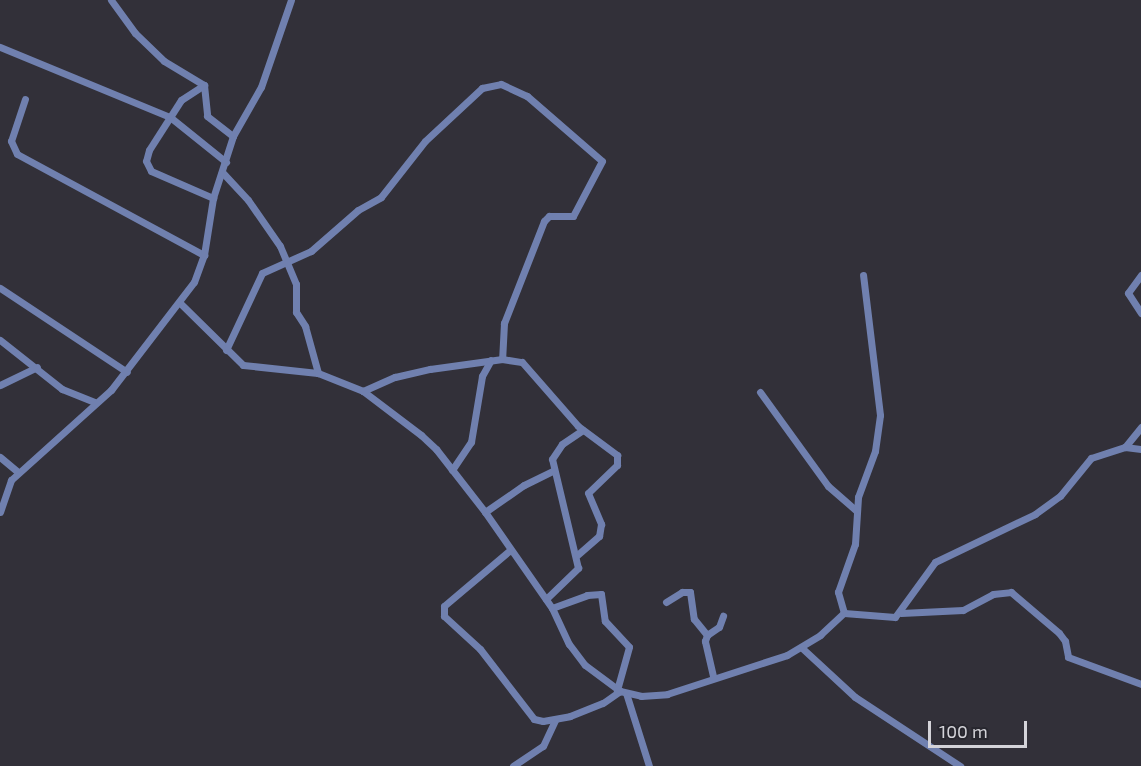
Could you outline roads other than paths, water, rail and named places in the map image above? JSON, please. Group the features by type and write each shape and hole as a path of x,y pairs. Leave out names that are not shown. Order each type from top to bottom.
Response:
{"street":[{"path":"111,0 135,33 164,61 204,85"},
{"path":"0,513 2,494 18,472 42,456 127,372 148,338 180,303 194,282 204,255 213,198 233,136 261,87 291,0"},
{"path":"0,47 170,117 226,162"},
{"path":"204,85 181,100 149,150 147,167 213,198"},
{"path":"204,85 207,116 233,136"},
{"path":"226,350 258,278 311,251 358,210 381,197 415,151 482,88 509,86 554,117 602,161 573,216 549,216 544,221 504,323 502,358"},
{"path":"25,99 11,141 16,154 204,255"},
{"path":"222,172 248,201 280,246 296,284 296,312 305,326 318,373"},
{"path":"844,613 838,592 855,544 856,510 875,451 881,400 864,275"},
{"path":"1141,276 1128,293 1141,313"},
{"path":"0,288 127,372"},
{"path":"180,303 226,350 249,367 318,373 363,391 429,442 485,512 509,551 546,599 577,656 594,674 621,691 668,694 713,676 802,648 844,613 883,619 901,613 963,610 993,594 1011,592 1059,633 1065,641 1068,657 1141,684"},
{"path":"0,340 73,396 95,402"},
{"path":"363,391 395,377 502,358 528,367 583,430 614,450 618,460 588,493 601,524 599,536 577,555"},
{"path":"452,470 471,442 482,376 491,360"},
{"path":"0,385 37,367"},
{"path":"760,392 828,486 856,510"},
{"path":"1125,447 1141,427"},
{"path":"546,599 577,573 577,555 553,471 555,451 583,430"},
{"path":"901,613 923,574 935,562 1035,514 1060,496 1091,458 1125,447 1141,449"},
{"path":"0,457 18,472"},
{"path":"485,512 524,484 553,471"},
{"path":"509,551 441,612 480,649 534,719 555,720 586,711 621,691"},
{"path":"666,602 682,592 690,592 694,619 707,635 705,651 713,676"},
{"path":"552,608 587,595 601,594 605,621 628,647 621,691 649,766"},
{"path":"707,635 719,627 723,616"},
{"path":"802,648 855,698 960,766"},
{"path":"513,766 543,746 555,720"}]}
